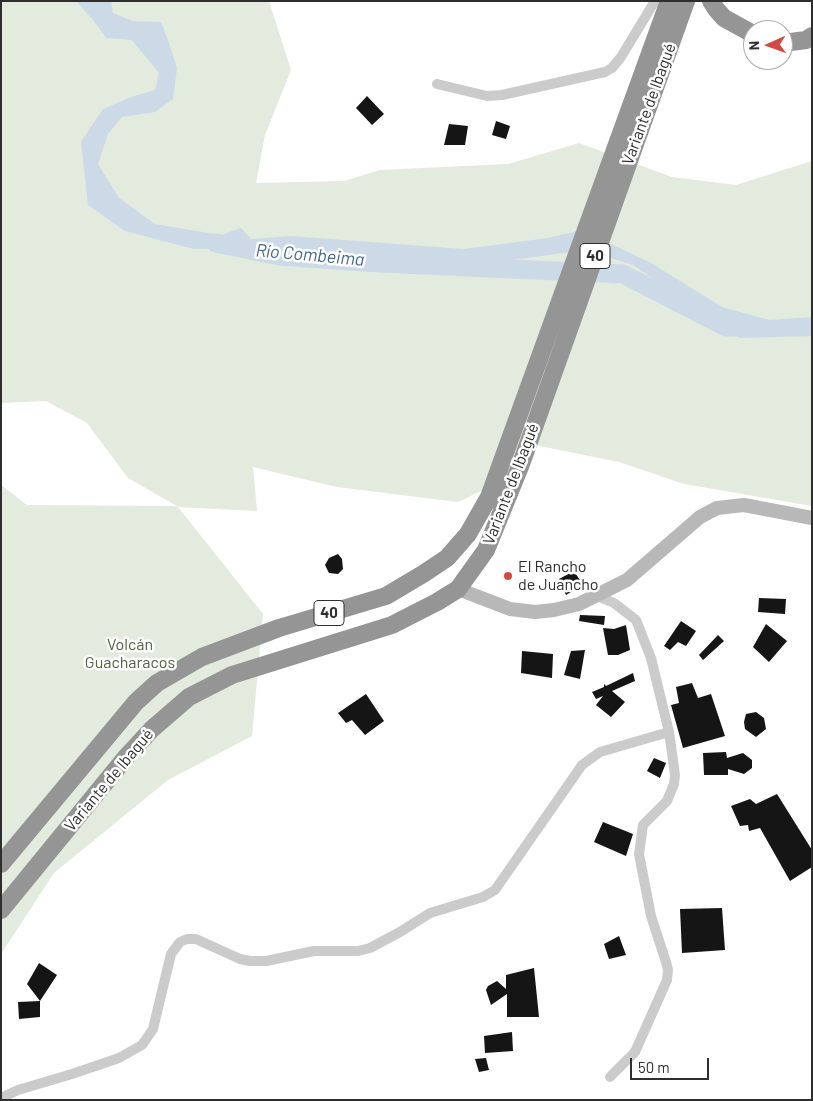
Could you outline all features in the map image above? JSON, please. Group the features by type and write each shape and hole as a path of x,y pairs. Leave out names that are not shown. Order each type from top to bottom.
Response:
{"highway":[{"name":"Variante de Ibagué","path":"1,910 127,756 152,729 189,698 232,675 392,625 458,589 486,550 521,464 661,45 668,1"},
{"name":"Variante de Ibagué","path":"1,864 136,702 157,683 202,656 279,628 386,596 446,558 468,534 489,497 564,290 661,45 686,1"},
{"path":"711,1 724,18 743,28"},
{"path":"793,42 806,40 812,36"}],"street":[{"path":"437,84 487,96 502,95 604,72 612,68 621,57 655,1"},
{"path":"458,589 510,609 535,612 578,604 627,580 700,517 717,508 744,505 812,518"},
{"path":"597,596 614,603 636,620 651,658 669,732 675,775 674,784 667,801 643,825 639,854 651,916 668,970 667,980 635,1052 610,1077"},
{"path":"1,1098 18,1090 119,1058 142,1045 153,1029 171,954 180,942 187,939 196,939 240,959 250,961 266,961 314,951 358,951 370,948 430,913 483,897 495,890 582,765 600,752 669,732"}],"green space":[{"name":"Volcán Guacharacos","path":"1,1 269,1 291,70 265,135 256,183 344,181 380,170 508,164 579,143 672,177 736,185 812,161 812,506 684,484 619,462 525,443 506,479 458,502 337,487 253,467 257,511 178,507 263,614 252,736 168,780 54,873 1,954 1,485 27,505 177,506 128,478 87,423 46,401 1,403"}],"water":[{"path":"76,1 111,1 113,13 133,21 161,22 169,43 177,68 173,99 155,112 122,117 108,134 98,164 119,198 155,224 221,235 241,228 251,239 291,236 463,249 548,238 582,230 651,263 722,307 769,320 812,317 812,336 740,338 633,265 585,250 512,260 429,258 344,251 271,248 194,249 125,231 88,205 81,142 103,109 131,97 155,90 159,73 132,40 106,38"}],"building":[{"path":"367,96 384,114 372,125 356,108"},
{"path":"496,121 510,126 506,139 492,135"},
{"path":"449,124 468,126 465,145 444,145"},
{"path":"338,554 342,559 343,569 338,574 329,573 325,565 329,558"},
{"path":"574,571 583,585 566,595 559,579"},
{"path":"759,598 786,599 785,614 758,612"},
{"path":"580,615 605,616 604,625 579,621"},
{"path":"681,621 696,631 686,646 678,642 670,650 664,646"},
{"path":"766,624 787,641 769,662 753,647"},
{"path":"626,625 630,650 618,655 608,655 603,628 614,629"},
{"path":"718,635 724,641 703,660 699,655"},
{"path":"585,650 580,679 564,675 571,651"},
{"path":"522,651 553,654 552,678 521,673"},
{"path":"633,673 635,681 612,691 625,702 611,717 596,705 603,696 596,699 592,692 604,687 604,684 606,686"},
{"path":"692,683 698,698 711,694 725,736 683,748 671,705 679,703 676,687"},
{"path":"366,694 384,721 365,735 352,720 346,723 338,713"},
{"path":"756,712 764,718 766,729 756,737 745,729 744,722 746,714"},
{"path":"726,752 727,758 743,753 752,760 752,768 744,774 728,769 728,775 704,775 703,753"},
{"path":"654,758 666,763 660,778 647,771"},
{"path":"777,794 812,850 812,867 790,881 760,828 749,831 748,825 740,826 731,806 750,799 756,804"},
{"path":"603,822 633,834 626,856 594,842"},
{"path":"722,908 725,950 682,953 680,909"},
{"path":"619,936 626,955 609,959 604,944"},
{"path":"39,963 57,975 40,1001 27,984"},
{"path":"534,968 539,1017 507,1017 507,994 491,1005 486,990 488,986 497,981 506,989 506,975"},
{"path":"40,1001 40,1017 19,1019 18,1002"},
{"path":"512,1032 513,1051 485,1053 484,1036"},
{"path":"486,1058 489,1070 479,1072 475,1059"}],"waterway":[{"name":"Río Combeima","path":"216,243 279,256 380,263 623,274 726,327 737,327"}],"place":[{"name":"El Rancho de Juancho","path":"508,576"}]}
